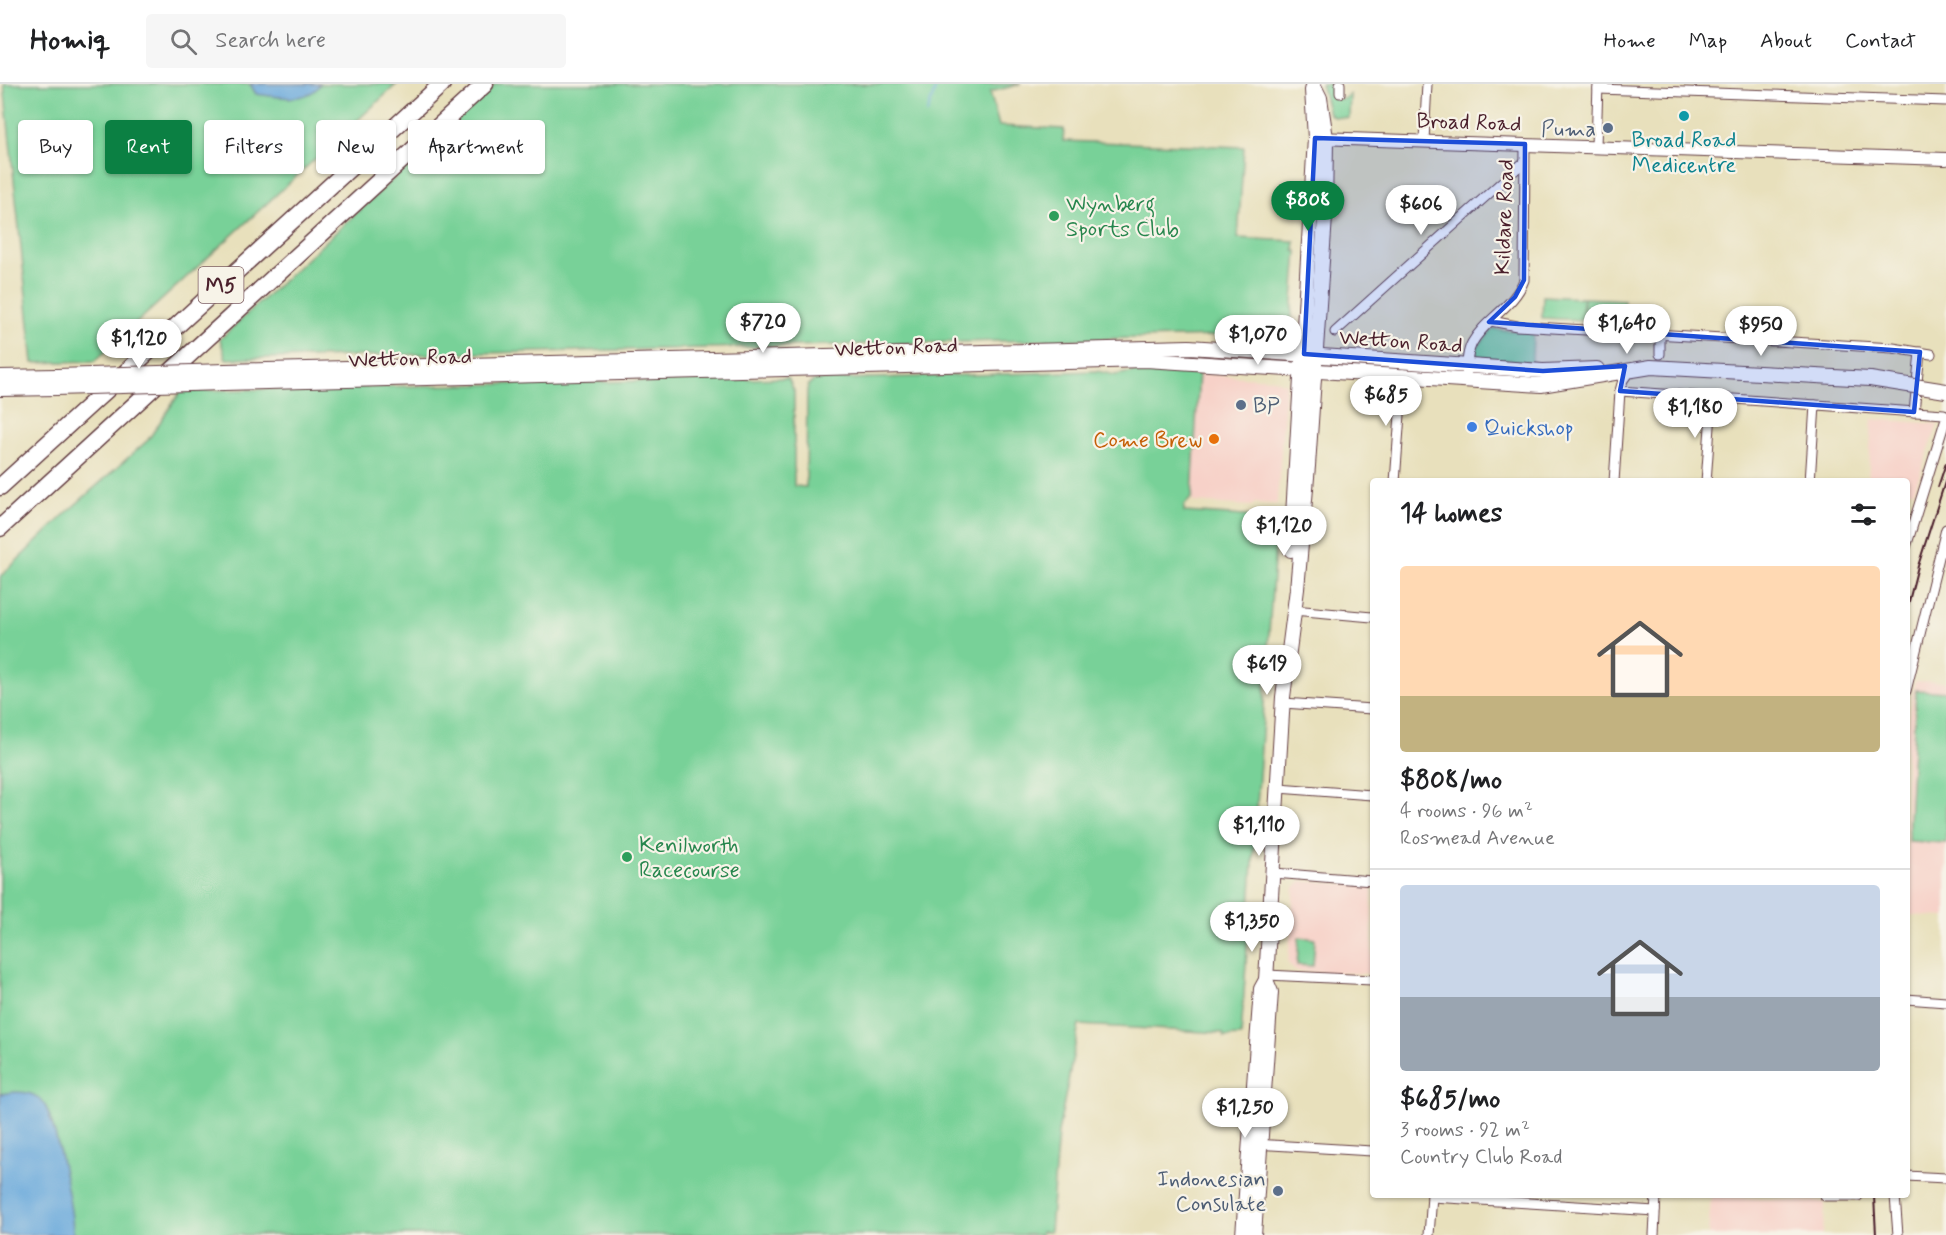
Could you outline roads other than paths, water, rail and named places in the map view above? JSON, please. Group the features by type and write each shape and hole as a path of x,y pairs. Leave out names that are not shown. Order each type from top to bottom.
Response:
{"highway":[{"name":"M5","path":"0,487 442,84"},
{"name":"M5","path":"0,528 485,84"}],"main road":[{"path":"1244,1235 1270,992 1266,977 1283,703 1297,589 1321,138 1320,98 1313,84"},
{"name":"Wetton Road","path":"0,389 57,382 1177,347 1403,375 1541,385 1647,368"},
{"name":"Wetton Road","path":"1310,362 1468,366 1543,371 1628,366 1870,379 1946,391"},
{"name":"Wetton Road","path":"0,378 57,382"},
{"path":"1254,1235 1255,1144"}],"street":[{"path":"1424,141 1427,84"},
{"path":"1596,146 1598,86 1946,101"},
{"name":"Broad Road","path":"1321,138 1946,159"},
{"name":"Kildare Road","path":"1466,381 1473,341 1515,297 1524,280 1525,144"},
{"path":"1335,332 1524,162"},
{"path":"1491,321 1517,326 1931,354"},
{"path":"1660,335 1660,354"},
{"path":"1914,412 1920,352"},
{"path":"1620,391 1629,370"},
{"path":"1612,372 1619,382 1620,391 1614,478"},
{"path":"1395,478 1403,375"},
{"path":"1620,391 1942,414 1946,417 1910,534"},
{"path":"1706,478 1712,399"},
{"path":"1810,478 1815,405"},
{"path":"1910,676 1946,529"},
{"path":"1293,608 1370,617"},
{"path":"1283,703 1370,709"},
{"path":"1278,788 1370,795"},
{"path":"1274,873 1370,881"},
{"path":"1266,977 1370,980"},
{"path":"1910,999 1946,1002"},
{"path":"1255,1144 1370,1151"},
{"path":"1910,1176 1946,1178"},
{"path":"1429,1235 1432,1198"},
{"path":"1462,1198 1655,1211"},
{"path":"1654,1235 1656,1198"},
{"path":"1895,1198 1898,1235"}],"water":[{"path":"250,84 320,84 308,94 291,98 256,94"},
{"path":"15,1092 35,1096 44,1104 48,1113 63,1168 73,1235 0,1235 0,1094"}],"waterway":[{"path":"927,113 937,84"}],"railway":[{"path":"1938,487 1946,463"},
{"path":"1910,597 1946,479"},
{"path":"1874,1198 1876,1235"}],"place":[{"name":"Broad Road Medicentre","path":"1684,116"},
{"name":"Puma","path":"1608,128"},
{"name":"Wynberg Sports Club","path":"1054,216"},
{"name":"BP","path":"1241,405"},
{"name":"Quickshop","path":"1472,427"},
{"name":"Come Brew","path":"1214,439"},
{"name":"Kenilworth Racecourse","path":"627,857"},
{"name":"Indonesian Consulate","path":"1278,1191"}]}
